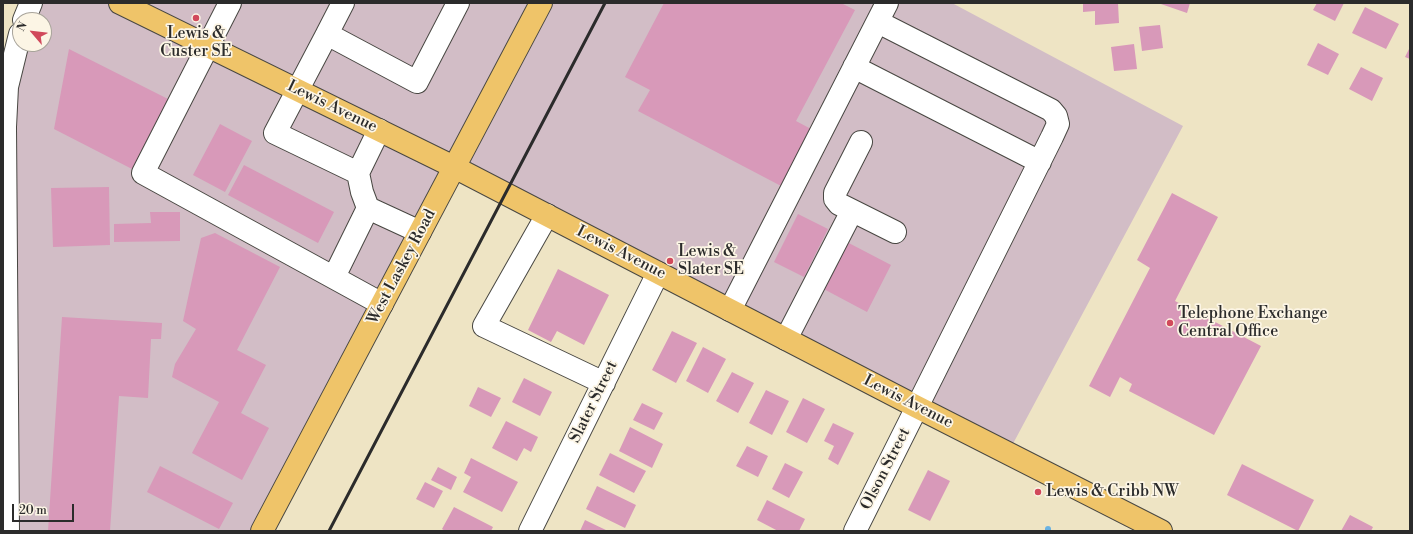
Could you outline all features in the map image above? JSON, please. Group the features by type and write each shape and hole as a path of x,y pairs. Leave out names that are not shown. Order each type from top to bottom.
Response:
{"main road":[{"name":"Lewis Avenue","path":"120,3 454,167 917,407 1161,531"},
{"name":"West Laskey Road","path":"262,531 541,3"}],"street":[{"path":"230,3 143,173 382,304"},
{"path":"343,3 275,133 358,173"},
{"path":"327,34 417,82 458,3"},
{"path":"730,310 882,12"},
{"name":"Olson Street","path":"855,531 1058,124 1056,116 1051,110 882,12"},
{"path":"8,531 5,489 4,197 7,87 16,52"},
{"path":"854,67 1040,162"},
{"path":"379,130 358,173 362,192 368,208 420,232"},
{"path":"861,142 835,193 835,199 839,204 895,232"},
{"path":"334,277 368,208"},
{"path":"786,339 852,211"},
{"path":"546,215 484,326 604,383"},
{"name":"Slater Street","path":"530,531 658,273"}],"shaded area":[{"path":"31,3 952,3 1183,126 1008,453 455,167 264,531 7,531 4,197 19,52 52,52 52,12 27,12"}],"building":[{"path":"664,3 841,3 855,10 796,121 813,130 783,187 638,111 650,90 625,77"},
{"path":"1083,3 1118,3 1119,23 1095,25 1095,11 1083,12"},
{"path":"1158,3 1190,3 1187,13"},
{"path":"1317,3 1344,3 1335,21 1313,10"},
{"path":"1365,7 1399,24 1386,49 1352,33"},
{"path":"1160,25 1163,48 1142,51 1139,27"},
{"path":"1318,43 1339,54 1328,75 1307,65"},
{"path":"1134,44 1137,69 1114,71 1111,47"},
{"path":"1410,47 1410,59 1405,57"},
{"path":"69,49 168,99 132,169 54,129"},
{"path":"1361,67 1383,78 1372,101 1349,89"},
{"path":"220,124 252,141 225,192 193,175"},
{"path":"244,165 334,212 318,243 228,195"},
{"path":"109,187 110,245 53,247 51,188"},
{"name":"Telephone Exchange Central Office","path":"1172,193 1218,217 1175,301 1261,346 1214,435 1129,391 1132,384 1120,377 1110,397 1089,386 1150,268 1137,260"},
{"path":"150,212 180,212 180,241 114,242 114,224 151,223"},
{"path":"798,214 828,229 804,277 774,262"},
{"path":"215,233 280,267 237,350 266,365 241,413 269,428 242,480 192,453 219,402 172,377 175,364 196,329 183,321 201,238"},
{"path":"843,240 891,265 867,312 818,286"},
{"path":"558,269 609,295 584,345 557,331 551,342 528,330"},
{"path":"62,317 162,323 161,339 151,339 148,398 119,396 110,531 48,531"},
{"path":"672,331 697,343 676,383 652,370"},
{"path":"703,347 726,359 708,393 686,381"},
{"path":"732,372 754,383 738,413 716,401"},
{"path":"524,378 552,392 540,416 512,402"},
{"path":"478,387 501,398 491,417 469,406"},
{"path":"766,390 789,401 772,435 749,423"},
{"path":"803,398 825,409 807,443 786,432"},
{"path":"642,403 663,413 654,430 633,420"},
{"path":"506,421 538,437 531,452 524,448 517,461 492,448"},
{"path":"833,423 854,433 838,465 828,459 834,446 824,441"},
{"path":"630,427 663,444 652,468 619,451"},
{"path":"747,446 768,456 758,477 736,466"},
{"path":"610,453 646,471 634,493 599,475"},
{"path":"471,458 518,482 502,512 463,492 471,477 464,473"},
{"path":"785,463 803,472 789,498 772,489"},
{"path":"1242,464 1314,500 1298,531 1227,495"},
{"path":"160,466 233,503 219,529 147,492"},
{"path":"438,467 457,477 451,490 431,480"},
{"path":"928,470 950,481 930,521 908,510"},
{"path":"425,482 443,491 434,508 416,499"},
{"path":"597,486 636,505 625,528 586,509"},
{"path":"767,500 805,519 799,531 778,531 757,520"},
{"path":"454,507 493,527 491,531 445,531 442,529"},
{"path":"1350,515 1373,527 1371,531 1341,531"},
{"path":"585,520 608,531 580,531"}],"railway":[{"path":"329,531 605,3"}],"place":[{"name":"Lewis & Custer SE","path":"196,18"},
{"name":"Lewis & Slater SE","path":"670,261"},
{"name":"Telephone Exchange Central Office","path":"1170,323"},
{"name":"Lewis & Cribb NW","path":"1038,492"}]}
